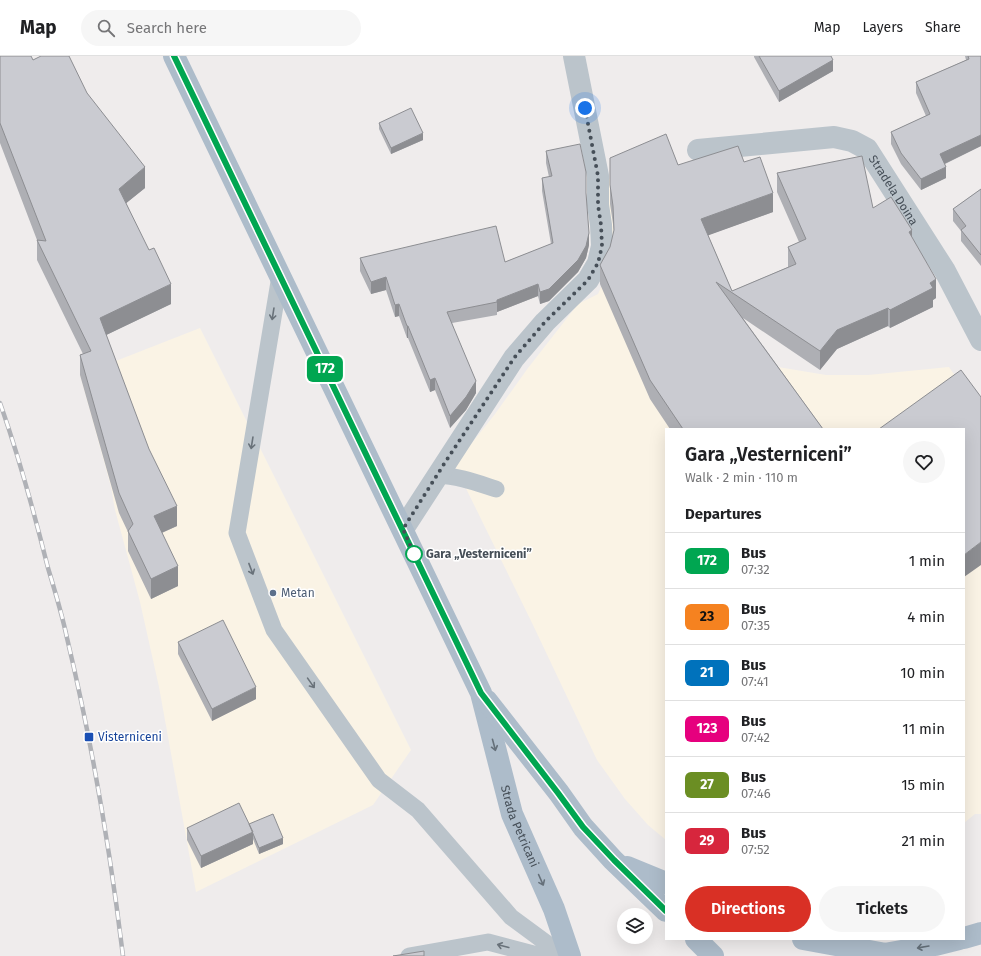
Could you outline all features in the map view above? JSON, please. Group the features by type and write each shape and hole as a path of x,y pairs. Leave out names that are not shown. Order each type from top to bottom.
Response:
{"main road":[{"name":"Strada Petricani","path":"174,56 481,693 512,814 554,909 570,956"},
{"name":"Strada Petricani","path":"481,693 583,827 665,910"},
{"path":"614,860 665,883"},
{"path":"965,938 981,933"},
{"path":"697,940 714,956"},
{"path":"808,940 880,955 955,940"}],"street":[{"path":"403,529 514,358 545,322 588,280 598,263 602,246 598,205 598,176 574,56"},
{"name":"Stradela Doina","path":"698,150 834,137 852,141 867,149 945,271 981,340"}],"lane":[{"path":"280,276 237,533 274,630 379,780 418,810 511,917 564,956"},
{"path":"438,475 450,475 464,478 496,489"},
{"path":"409,956 488,942 541,956"}],"shaded area":[{"path":"669,152 758,358 778,367 826,375 868,375 949,367 981,414 981,814 975,814 965,822 965,428 665,428 665,839 648,825 625,799 597,760 455,466 578,304 598,294 606,276 605,181"},
{"path":"200,328 411,750 373,805 196,892 159,687 140,602 115,510 111,487 80,375"}],"building":[{"path":"0,56 31,56 33,60 41,56 69,56 87,93 145,167 119,189 149,250 154,248 171,284 100,318 149,449 177,506 154,516 178,566 151,579 128,531 133,524 119,493 80,355 91,351 37,240 46,241 0,123"},
{"path":"759,56 831,56 833,60 779,91"},
{"path":"968,56 981,56 981,135 940,154 946,167 921,179 901,153 891,132 930,114 916,82 969,59"},
{"path":"411,108 423,133 391,148 379,123"},
{"path":"666,134 678,165 738,146 744,162 760,157 773,193 701,219 732,291 796,264 788,247 806,239 777,173 862,156 873,208 891,197 912,230 909,232 936,279 930,283 933,288 890,310 888,308 837,330 820,351 716,282 822,428 682,428 650,380 600,265 610,247 614,230 610,185 610,158"},
{"path":"580,144 586,172 589,233 586,246 578,260 549,289 540,292 538,284 497,300 497,302 447,312 476,381 466,397 450,416 435,378 430,380 399,304 395,305 386,277 371,282 360,258 496,226 505,262 553,243 542,178 552,176 546,151"},
{"path":"981,189 981,255 961,230 966,226 953,209"},
{"path":"961,370 981,397 981,542 965,554 965,428 880,428"},
{"path":"223,620 256,687 212,709 178,642"},
{"path":"239,803 253,832 201,856 187,828"},
{"path":"273,814 283,838 259,848 249,824"},
{"path":"424,951 424,956 393,956"}],"railway":[{"path":"0,403 32,505 61,611 76,677 100,796 123,956"}],"bus line":[{"name":"172","path":"174,56 481,693 583,827 665,910"}],"place":[{"name":"Gara „Vesterniceni”","path":"414,554"},
{"name":"Metan","path":"273,593"},
{"name":"Visterniceni","path":"89,737"}],"route":[{"path":"414,554 415,556 403,529 444,464 514,358 558,308 588,280 598,263 602,246 598,205 598,176 585,108"}]}
